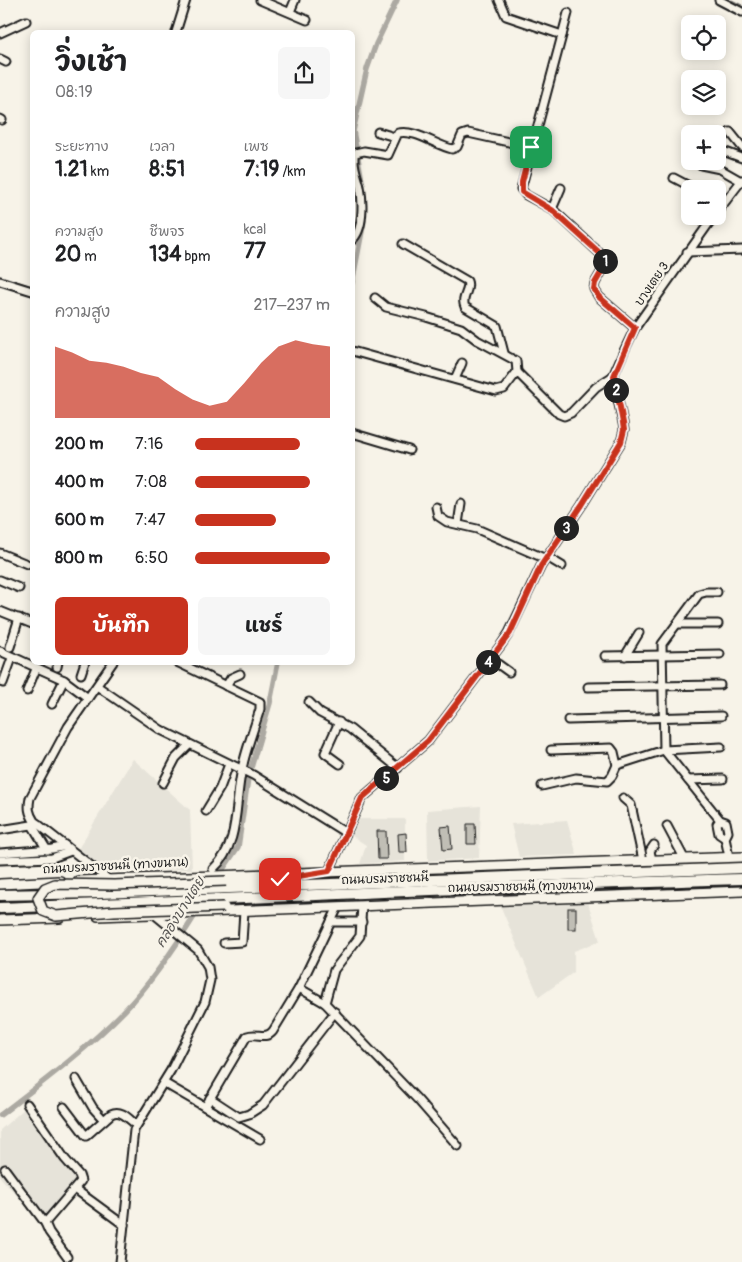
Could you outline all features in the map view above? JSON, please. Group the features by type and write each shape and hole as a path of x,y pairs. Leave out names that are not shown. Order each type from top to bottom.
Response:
{"highway":[{"name":"ถนนบรมราชชนนี","path":"0,895 200,888 226,881 742,868"},
{"name":"ถนนบรมราชชนนี","path":"0,908 117,905 191,900 223,903 545,885 742,879"}],"main road":[{"name":"ถนนบรมราชชนนี (ทางขนาน)","path":"0,884 209,872 226,881 280,879 326,871 742,856"},
{"path":"226,881 55,884 45,888 38,898 43,911 56,916 223,903 305,904 341,907"},
{"name":"ถนนบรมราชชนนี (ทางขนาน)","path":"0,920 602,898 742,891"}],"street":[{"path":"177,30 186,0"},
{"path":"260,0 307,20"},
{"path":"290,12 296,0"},
{"path":"499,0 506,16 562,35"},
{"path":"719,0 742,12"},
{"path":"568,13 521,189 526,195 552,210 603,256 605,266 595,283 594,289 599,297 635,328"},
{"path":"0,33 26,21"},
{"path":"378,132 396,137"},
{"path":"355,153 364,151 388,155 398,133 404,132 454,148 459,145 462,135 472,133 531,147"},
{"path":"730,132 742,147"},
{"path":"726,152 742,158"},
{"path":"355,166 360,188 361,211 359,230 355,236"},
{"path":"722,170 742,181 726,200"},
{"path":"674,178 681,182"},
{"path":"552,210 561,188"},
{"name":"บางเตย 3","path":"614,376 635,328 707,225"},
{"path":"402,244 467,281 469,288 463,300 465,307 497,326 504,353"},
{"path":"687,252 742,250"},
{"path":"0,281 30,290"},
{"path":"326,871 359,803 366,793 428,741 510,633 546,558 621,442 624,430 614,376 596,387 571,413 564,416 559,414 517,372 516,361 504,353 477,340 461,328 386,307 375,298"},
{"path":"355,351 421,372 455,379 500,392 517,372"},
{"path":"455,379 462,363"},
{"path":"355,434 409,450"},
{"path":"458,524 461,504"},
{"path":"436,507 441,519 476,529 562,566"},
{"path":"0,553 27,564"},
{"path":"0,580 19,588"},
{"path":"717,592 698,594 664,640 662,655 662,718 664,750 720,820 726,822 728,832 725,838 729,857"},
{"path":"0,611 30,623"},
{"path":"10,647 19,618"},
{"path":"677,624 718,624"},
{"path":"625,656 639,633"},
{"path":"0,652 64,680 88,698"},
{"path":"605,656 720,654"},
{"path":"3,683 12,658"},
{"path":"491,659 509,672"},
{"path":"81,674 84,665"},
{"path":"47,850 29,814 30,798 57,744 110,665"},
{"path":"183,665 260,702 260,709 243,770 232,838 220,860 209,872"},
{"path":"27,691 36,669"},
{"path":"226,686 230,678 240,674"},
{"path":"52,704 64,680"},
{"path":"588,687 720,685"},
{"path":"97,686 161,730 253,775 346,833"},
{"path":"309,702 320,713 339,722 398,768"},
{"path":"568,720 721,716"},
{"path":"339,722 325,752 340,764"},
{"path":"163,783 173,762 189,744"},
{"path":"617,765 664,750 721,747"},
{"path":"542,786 576,778 607,781 612,776 617,765 614,752 610,748 551,750"},
{"path":"206,812 220,788 230,764"},
{"path":"688,780 723,778"},
{"path":"623,798 631,805 648,860"},
{"path":"0,830 35,825 69,848 108,879"},
{"path":"667,826 684,858"},
{"path":"648,860 654,845"},
{"path":"0,860 47,850 69,848"},
{"path":"0,853 52,858 69,848"},
{"path":"325,1003 334,970 358,939 362,922 362,906"},
{"path":"205,1107 247,1036 252,1034 264,1036 270,1034 299,988 331,922 341,907"},
{"path":"224,943 242,942 244,911"},
{"path":"120,1262 132,1139 136,1125 164,1083 205,1002 209,989 210,974 205,959 186,939 154,914"},
{"path":"331,922 362,922"},
{"path":"299,988 325,1003 335,1012 417,1099 458,1146"},
{"path":"210,1098 239,1117 249,1114 263,1105 335,1012"},
{"path":"76,1079 92,1108 104,1120"},
{"path":"164,1083 260,1139"},
{"path":"27,1104 65,1159 81,1178 75,1189 45,1223"},
{"path":"64,1107 86,1136 111,1114 118,1112 136,1125"},
{"path":"5,1169 45,1223 67,1257"},
{"path":"75,1189 124,1225"}],"shaded area":[{"path":"133,759 190,810 192,869 107,871 78,849"},
{"path":"481,806 479,858 428,861 427,810"},
{"path":"359,819 405,819 405,861 360,864 366,845 352,836"},
{"path":"567,820 577,855 519,857 511,824"},
{"path":"588,903 600,941 574,951 574,972 539,997 500,905"},
{"path":"25,1108 87,1175 43,1224 0,1177 0,1130"}],"building":[{"path":"467,824 475,824 476,844 467,844"},
{"path":"450,826 452,849 443,850 441,827"},
{"path":"377,831 386,831 387,859 378,859"},
{"path":"406,833 407,852 399,852 398,834"},
{"path":"568,908 576,908 576,929 568,929"}],"waterway":[{"name":"คลองบางเตย","path":"355,122 367,69 376,44 397,0"},
{"path":"732,0 742,5"},
{"name":"คลองบางเตย","path":"355,142 364,192"},
{"name":"คลองบางเตย","path":"355,268 364,221"},
{"path":"0,276 30,285"},
{"name":"คลองบางเตย","path":"217,878 238,847 248,778 270,703 277,665"},
{"name":"คลองบางเตย","path":"0,1115 80,1052 125,1010 164,963 197,912"}],"route":[{"path":"280,879 329,871 362,798 428,741 510,633 541,566 621,442 624,430 614,376 635,328 599,297 594,289 595,283 605,266 606,262 603,256 552,210 522,192 521,186 531,147"}]}
